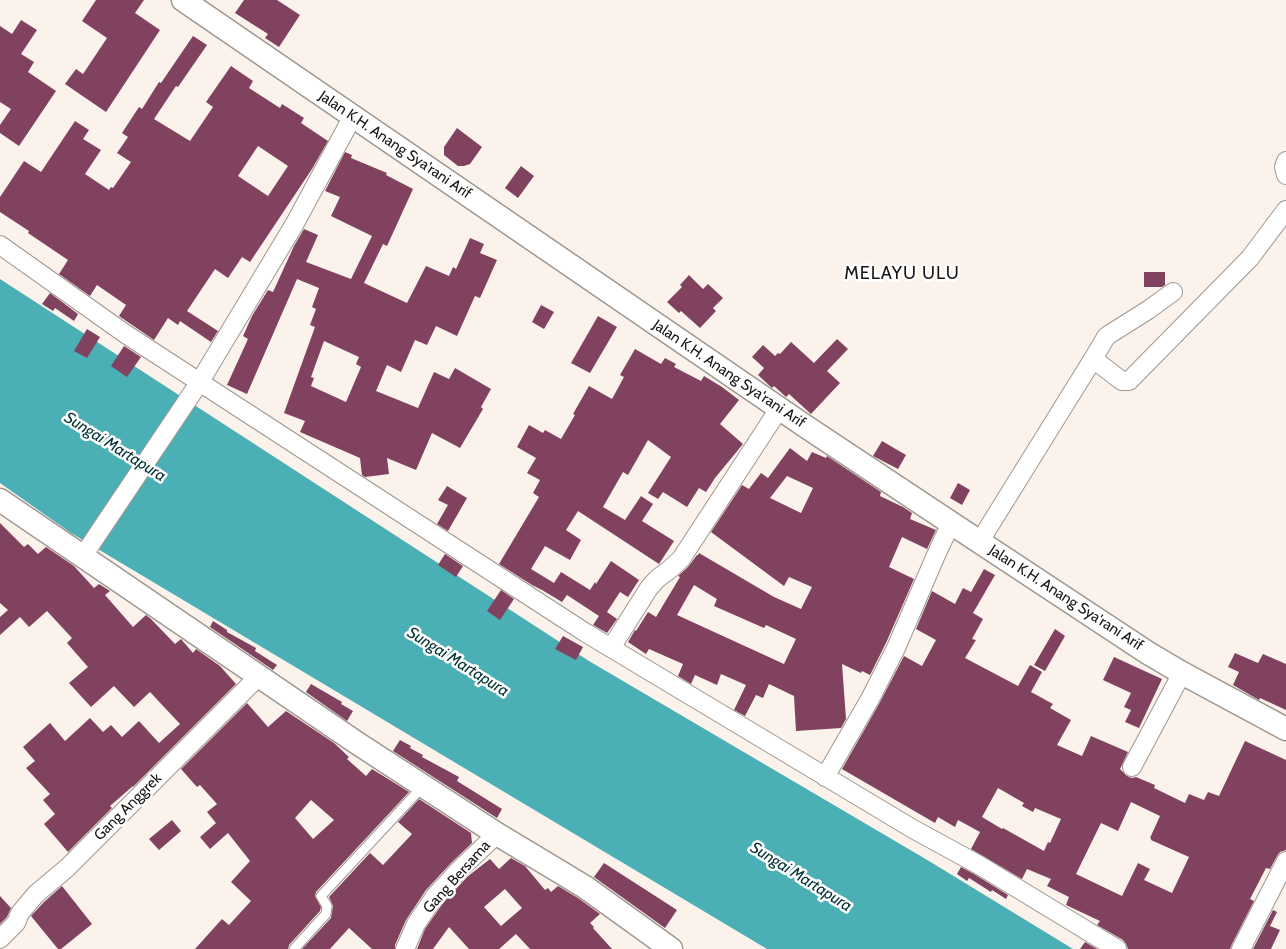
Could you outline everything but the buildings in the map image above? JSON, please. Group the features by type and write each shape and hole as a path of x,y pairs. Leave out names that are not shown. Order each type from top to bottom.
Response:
{"street":[{"name":"Jalan K.H. Anang Sya'rani Arif","path":"182,0 780,409 951,523 1148,653 1286,729"},
{"path":"86,552 195,389 294,225 353,116"},
{"path":"1286,161 1284,167 1286,176"},
{"path":"1093,359 1122,380 1129,381 1250,258 1286,210"},
{"path":"0,245 127,335 195,389 610,648 913,830 979,865 1117,949"},
{"path":"980,542 1106,337 1173,292"},
{"path":"610,648 656,579 681,559 780,409"},
{"path":"0,501 86,552 259,676 497,834 585,887 671,949"},
{"path":"824,776 870,699 896,648 951,523"},
{"path":"1132,767 1182,673"},
{"name":"Gang Anggrek","path":"0,939 16,923 20,913 36,894 67,868 259,676"},
{"name":"Gang Bersama","path":"405,949 416,924 435,896 497,834"},
{"path":"1241,949 1286,861"}],"lane":[{"path":"294,949 326,914 327,906 321,896 423,786"}],"water":[{"name":"Sungai Martapura","path":"0,279 589,661 929,861 1073,949 767,949 71,533 0,483"}],"district":[{"name":"MELAYU ULU","path":"902,274"}]}
